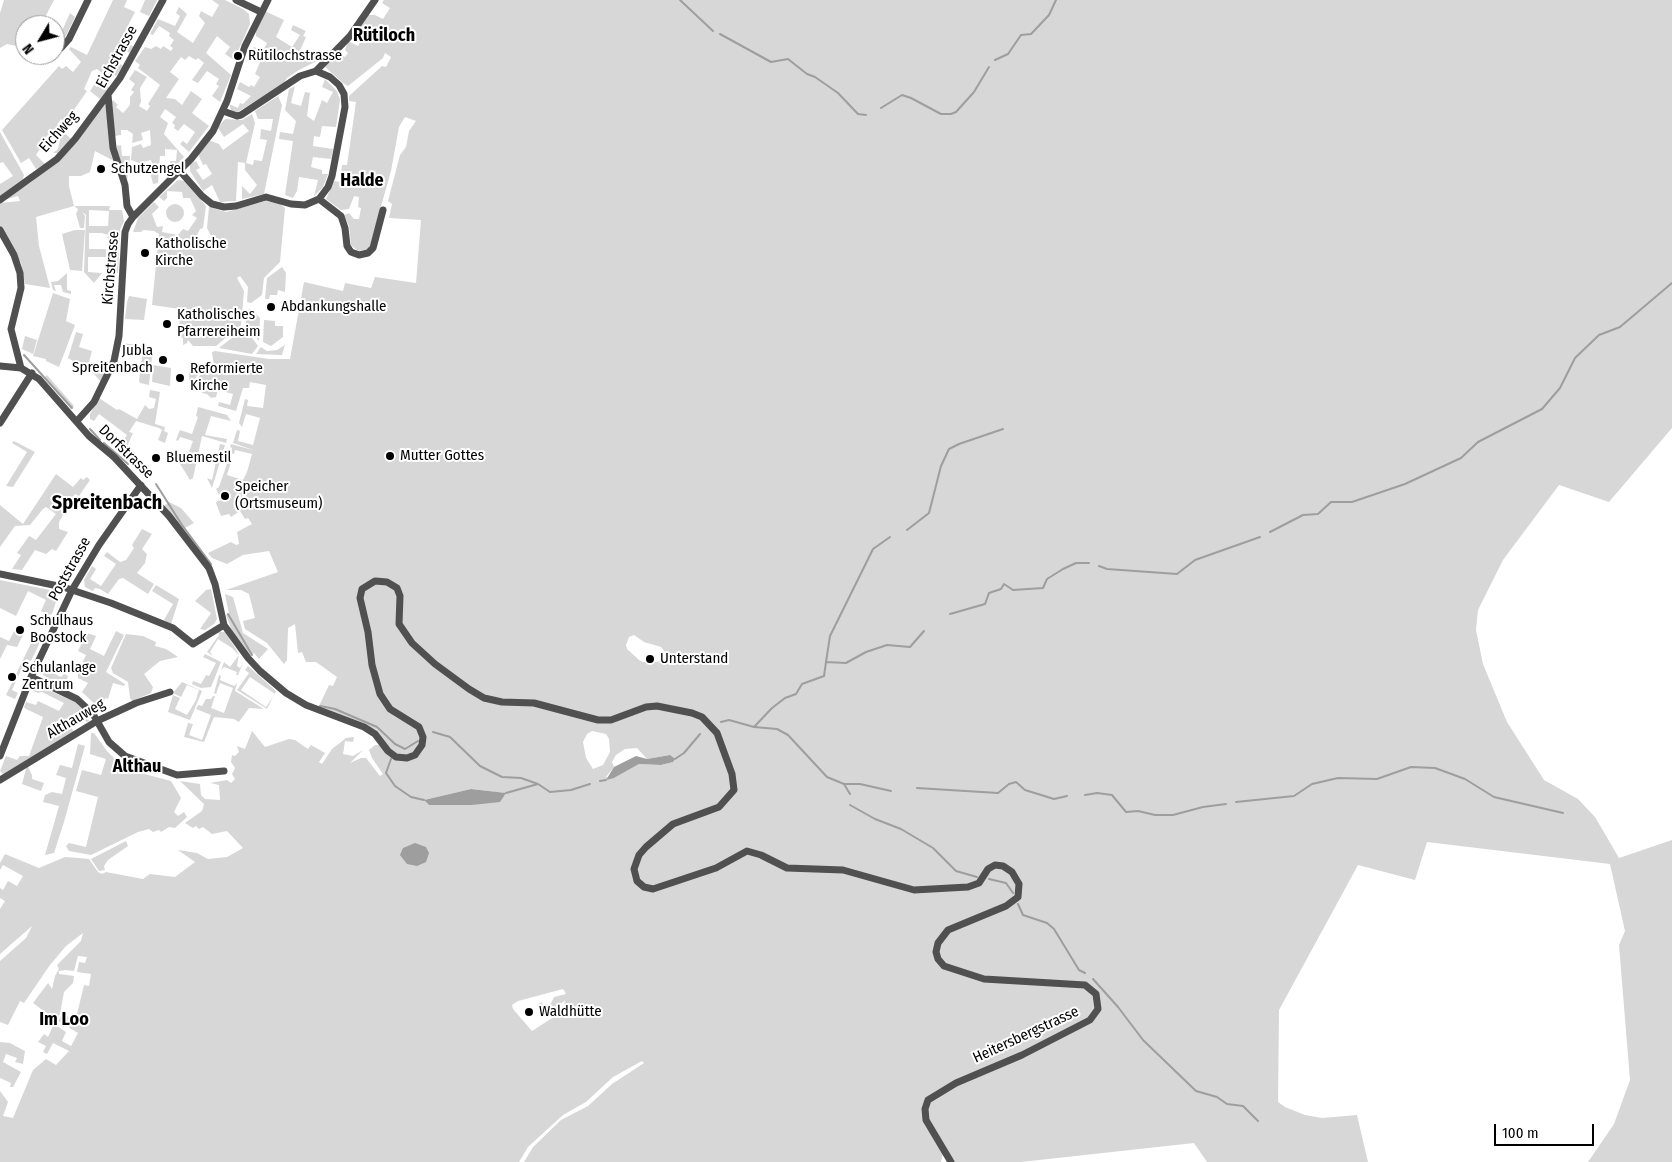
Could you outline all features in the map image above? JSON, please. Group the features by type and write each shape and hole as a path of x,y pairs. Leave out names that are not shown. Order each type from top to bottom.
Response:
{"street":[{"path":"65,44 88,0"},
{"name":"Eichstrasse","path":"133,217 127,206 125,185 113,148 108,95 132,58 163,0"},
{"path":"236,0 261,12"},
{"name":"Kirchstrasse","path":"77,421 94,402 114,361 119,336 125,232 133,217 179,170 213,130 223,111 246,46 268,0"},
{"path":"223,111 236,116 241,115 300,76 316,71 350,36 374,0"},
{"path":"179,170 202,196 212,204 224,207 236,206 266,197 291,204 305,205 319,198 332,176 345,107 344,94 338,85 330,77 316,71"},
{"name":"Eichweg","path":"0,200 57,159 108,95"},
{"path":"319,198 341,216 345,228 347,246 351,252 359,255 368,253 373,248 383,210"},
{"path":"0,230 14,255 20,274 21,288 11,329 21,368"},
{"name":"Dorfstrasse","path":"0,366 21,368 32,373 89,436 114,457 169,516 209,568 215,584 224,625 248,658 286,693 306,704 353,722"},
{"path":"0,423 32,373"},
{"name":"Poststrasse","path":"0,756 31,677 72,590 99,545 141,485"},
{"path":"0,574 72,590 156,620 173,628 193,644 224,625"},
{"name":"Heitersbergstrasse","path":"353,722 375,734 388,752 396,757 412,757 422,745 423,737 419,727 386,705 380,694 372,665 360,594 369,583 381,580 394,585 399,591 399,624 412,643 435,664 484,698 502,702 534,703 598,720 611,720 646,707 661,706 697,714 714,729 732,774 733,792 716,808 678,822 646,847 639,855 634,869 637,881 644,887 653,889 716,868 747,851 761,855 787,868 843,870 914,890 968,887 983,879 991,866 1006,868 1019,884 1018,897 1006,906 948,930 938,944 936,952 938,959 944,966 984,979 1085,985 1096,994 1098,1009 1090,1020 1022,1055 956,1083 928,1100 925,1109 926,1120 951,1162"},
{"path":"31,677 77,698 97,722 109,742 125,756 177,775 224,771"},
{"name":"Althauweg","path":"0,780 97,722 136,703 170,692"}],"shaded area":[{"path":"4,0 54,0 46,15 15,15 15,46 7,44 0,48 0,13"},
{"path":"113,0 127,0 124,7 135,12 121,39 134,47 130,53 117,45 111,57 123,66 116,76 104,68 102,73 97,69 92,71 84,89 87,91 69,117 64,121 61,119 57,125 71,139 58,153 53,153 58,149 60,140 51,132 43,140 42,146 36,155 45,164 36,169 29,158 21,163 2,130 59,66 62,69 66,66 73,72 81,62 69,49 71,47 87,55"},
{"path":"145,0 157,0 149,16 140,12"},
{"path":"212,0 225,0 243,9 249,14 250,24 234,60 225,54 230,47 217,36 206,53 231,75 220,102 212,96 219,86 216,84 219,79 207,71 198,83 192,80 204,63 198,58 196,60 189,56 185,60 181,57 170,72 179,79 166,98 175,99 182,105 191,91 202,99 192,113 209,126 189,152 180,144 183,141 187,144 195,132 184,124 178,131 174,128 175,125 172,123 176,117 165,109 160,117 168,123 164,134 184,157 171,171 170,161 176,161 177,150 165,149 165,156 160,156 158,183 153,184 150,172 154,170 151,160 139,163 131,160 132,147 141,144 143,148 151,145 150,130 141,133 143,140 132,143 133,134 127,130 121,130 121,135 114,136 111,102 113,100 118,105 116,107 123,113 130,105 130,97 134,92 131,90 135,84 129,79 135,70 147,77 140,88 141,102 139,106 147,111 150,106 148,104 160,85 138,68 140,65 135,61 145,47 151,49 156,46 161,49 163,46 171,51 173,48 170,46 174,40 169,36 170,33 159,26 153,35 150,34 158,19 175,26 180,16 176,13 179,7 187,14 177,32 193,43 205,23 199,16 201,11 212,17 219,5"},
{"path":"384,0 1672,0 1672,428 1609,502 1559,485 1503,560 1478,610 1476,630 1483,664 1507,722 1544,780 1578,799 1595,817 1619,858 1672,840 1672,1162 1588,1162 1614,1124 1630,1080 1619,945 1625,931 1610,864 1427,842 1415,880 1358,865 1279,1010 1278,1102 1305,1115 1322,1118 1357,1115 1368,1162 1207,1162 1194,1143 1021,1162 953,1162 943,1154 941,1162 524,1162 533,1147 561,1120 588,1106 612,1084 644,1063 642,1061 613,1077 586,1102 563,1115 528,1147 519,1162 0,1162 0,1091 8,1102 3,1116 13,1118 33,1070 46,1059 56,1065 69,1051 53,1043 47,1054 43,1052 46,1046 38,1042 44,1034 48,1037 54,1024 66,1032 62,1041 71,1046 78,1033 58,1021 61,1016 73,1017 77,1014 84,985 89,986 91,974 77,972 79,962 85,963 87,957 78,956 74,971 59,971 59,974 74,976 73,983 64,992 60,1014 56,1020 33,1003 48,983 52,989 59,969 57,965 81,941 83,933 66,946 50,965 24,1003 20,1001 8,1025 0,1022 0,961 26,938 32,926 0,954 0,909 5,901 0,898 0,888 3,890 8,881 17,886 23,876 3,865 0,870 0,863 5,854 39,868 65,857 89,859 98,872 102,874 106,872 143,879 150,874 175,877 195,862 178,850 197,853 208,859 227,857 243,848 227,831 212,834 203,827 199,829 196,826 193,828 185,823 202,811 204,804 180,781 200,784 201,795 205,799 220,800 219,785 210,783 227,780 231,783 235,779 232,774 235,768 231,762 232,755 235,756 239,752 237,746 245,749 252,731 265,747 289,739 295,740 308,749 311,745 325,753 319,762 322,764 332,749 346,738 354,737 353,742 345,741 343,754 353,756 363,750 350,763 366,758 380,776 383,774 369,750 375,745 380,745 390,757 392,752 377,731 365,724 319,706 329,685 333,686 337,677 316,662 306,662 302,652 298,653 295,624 288,628 287,660 284,664 267,643 245,629 243,621 255,618 249,594 241,590 226,590 278,572 269,551 243,555 227,564 212,558 208,553 231,542 236,545 239,544 237,532 252,524 248,518 245,519 240,511 231,517 229,514 221,516 217,501 231,498 229,491 219,495 216,489 219,487 228,461 231,462 227,475 243,480 247,472 252,454 235,450 234,454 231,453 232,448 230,447 231,444 256,451 233,443 237,430 240,431 238,441 253,445 260,418 246,414 242,427 239,423 245,399 248,400 247,406 263,408 266,385 250,382 249,388 243,388 236,411 218,406 219,402 230,405 233,394 218,390 216,397 211,398 207,394 202,393 204,382 195,381 208,367 214,366 212,352 215,351 269,359 290,359 304,282 343,291 345,283 371,288 375,277 416,283 421,220 389,218 392,204 388,201 400,155 406,147 409,131 416,121 405,117 399,127 391,171 369,249 358,251 351,245 349,226 344,215 349,213 354,219 359,219 361,208 358,207 359,197 354,196 349,209 341,210 326,199 334,181 340,182 342,165 347,165 356,102 349,101 349,96 382,66 386,67 391,57 385,53 383,58 348,86 324,66 338,52 345,57 348,53 345,50 348,41 358,46 362,39 356,33 368,15 375,15 383,19 390,8 382,3","holes":["634,635 644,642 661,647 665,652 664,657 658,662 643,662 639,660 627,649 626,645 629,637","592,731 606,734 609,739 610,752 603,765 593,769 586,758 583,742 587,734","637,748 647,759 670,755 673,762 661,765 639,764 614,778 606,777 614,767 612,762 616,755 625,749","471,789 505,793 472,805 429,805 424,800","563,989 566,994 554,997 549,1007 545,1007 541,1002 537,1006 543,1012 553,1011 565,1000 563,1011 532,1031 513,1009 512,1005 518,1001"]},
{"path":"265,11 284,20 276,37 292,47 300,35 291,30 293,25 306,31 303,36 306,37 299,53 317,61 299,70 287,78 283,84 236,113 231,110 229,104 238,108 240,103 243,104 251,96 237,89 240,82 249,87 251,85 254,87 260,77 255,74 260,62 250,56 252,53 258,56 259,53 252,49 254,47 263,51 267,43 256,36 256,31"},
{"path":"70,13 75,17 65,38 65,24"},
{"path":"325,79 337,91 340,100 336,127 322,126 320,137 314,136 313,146 333,149 331,159 313,157 311,167 322,170 322,174 328,174 323,187 314,196 318,180 299,177 297,191 293,198 285,195 293,141 279,139 280,132 293,134 296,121 285,110 289,89 295,86 291,103 301,106 305,92 310,93 307,116 314,121 322,100 327,103 333,92 322,87"},
{"path":"100,82 109,87 100,99 90,91 94,85 97,87"},
{"path":"278,96 282,105 264,194 242,199 242,186 250,194 257,185 245,170 245,163 238,162 236,201 220,202 212,185 203,191 190,171 190,164 196,161 200,168 196,170 203,180 212,174 206,164 203,165 198,154 209,140 219,144 223,150 249,131 243,124 224,137 218,128 226,119 242,120 252,114 255,123 246,163 253,165 254,160 262,161 267,140 260,139 261,129 271,131 273,119 258,119 255,111"},
{"path":"105,103 114,161 95,151 90,172 81,176 69,176 69,186 74,206 36,217 39,246 50,288 25,284 21,263 0,225 0,203 20,201 18,196 3,200 30,183 59,159"},
{"path":"0,132 24,175 23,179 0,196 0,184 13,176 3,162 0,163"},
{"path":"121,145 122,156 130,156 127,182 116,146"},
{"path":"178,180 184,181 206,206 203,228 200,229 197,235 199,242 207,243 211,248 216,246 207,228 209,207 226,212 266,201 279,203 285,208 280,262 264,278 262,295 251,303 247,302 248,287 240,276 237,278 244,291 241,325 216,346 193,346 188,340 183,345 183,338 179,337 180,309 152,305 159,234 154,231 143,230 141,232 133,232 138,218 154,202 159,207 152,214 157,227 163,226 162,232 178,235 183,229 188,231 197,218 192,215 196,211 190,198 183,198 182,192 167,191 167,198 164,201 159,197"},
{"path":"175,204 181,207 184,213 181,219 175,222 169,219 166,213 169,207"},
{"path":"74,206 110,206 109,210 122,210 124,221 120,230 118,273 107,272 108,235 89,233 89,249 106,249 106,257 88,257 88,272 102,273 94,283 84,272 86,215 82,212 85,216 84,228 80,228 76,214 78,209","holes":["89,210 109,211 108,226 89,226"]},
{"path":"75,230 85,230 82,271 70,270 62,234"},
{"path":"282,267 286,273 285,292 278,290 277,295 270,295 269,299 265,299 267,278"},
{"path":"67,273 67,290 71,291 71,294 63,292 61,285 54,285 56,291 53,290 51,282 58,281"},
{"path":"53,293 70,299 66,321 75,325 59,367 46,361 46,359 33,356"},
{"path":"129,296 147,299 144,320 125,319"},
{"path":"251,309 260,318 259,341 246,325 246,310"},
{"path":"264,320 275,321 275,326 283,326 283,337 271,346 263,342"},
{"path":"245,328 258,346 252,354 219,348"},
{"path":"76,332 83,334 79,347 92,351 89,362 106,371 101,382 94,374 68,358"},
{"path":"25,336 37,340 33,354 22,349"},
{"path":"122,343 153,347 149,385 139,381 143,349 121,347"},
{"path":"285,345 282,355 256,354 261,347 267,351 277,350"},
{"path":"207,364 193,381 189,381 189,365"},
{"path":"153,365 171,368 170,386 152,382"},
{"path":"47,375 74,406 71,409 44,378"},
{"path":"150,390 160,392 155,424 165,427 164,431 168,433 165,443 158,440 162,430 136,421 129,432 133,433 124,453 116,446 119,442 121,444 127,435 99,414 94,421 90,419 90,414 99,398 117,410 119,409 137,419 145,405 149,409 154,408 156,399 149,397"},
{"path":"198,407 227,415 231,421 211,416 205,435 227,439 226,443 202,436 193,478 190,480 174,454 187,458 193,441 180,437 178,441 176,440 180,430 192,434 198,417 196,416"},
{"path":"14,441 35,452 13,487 6,486 27,452 12,443"},
{"path":"220,444 225,445 212,488 207,478 212,480"},
{"path":"56,474 73,487 81,478 83,480 87,477 90,480 79,496 75,494 65,509 58,507 64,513 59,522 59,529 68,532 56,551 52,549 46,554 35,550 22,570 12,569 21,555 17,553 29,536 36,540 56,514 46,507 30,525 15,526 0,547 0,505 23,524"},
{"path":"169,502 181,508 194,523 183,529 164,506"},
{"path":"142,529 152,534 142,549 147,554 145,563 137,573 154,584 148,594 123,578 119,579 108,594 100,589 95,588 93,591 85,587 84,580 92,566 96,569 90,579 101,586 116,564 104,556 107,552 120,562 126,560 134,548 132,545"},
{"path":"0,580 50,590 56,602 52,614 48,615 41,611 46,600 28,591 16,616 0,608"},
{"path":"156,585 179,599 171,624 164,620 173,604 152,591"},
{"path":"211,589 217,619 214,624 205,630 200,629 211,613 195,601 206,590"},
{"path":"225,594 233,597 243,633 268,649 259,659 254,653 250,656 232,631 226,615 229,614"},
{"path":"14,631 23,635 17,647 7,645 0,659 0,637 9,641"},
{"path":"116,631 124,635 106,672 125,684 124,686 113,683 108,699 105,698 101,710 82,692 88,683 78,678 78,672 86,655 78,651 87,633 96,636 90,649 104,656"},
{"path":"218,632 225,632 239,655 218,639 210,652 213,656 207,652 219,635"},
{"path":"126,634 143,636 156,642 155,646 166,649 178,657 160,661 144,674 153,687 151,693 132,701 128,682 113,673 111,668"},
{"path":"33,639 40,642 31,661 26,659 12,690 18,693 15,699 6,695"},
{"path":"205,654 221,662 211,687 201,688 192,684 193,681 201,684 206,675 209,676 216,663 203,657"},
{"path":"239,655 237,666 240,668 243,663 238,675 236,675 237,672 224,667 221,670 224,662 230,667"},
{"path":"248,666 276,691 275,694 250,677 241,690 266,707 273,697 267,709 237,690 249,673 245,670"},
{"path":"43,668 61,677 64,674 68,676 64,687 43,675"},
{"path":"219,675 221,676 220,680 234,686 237,683 235,691 264,709 249,708 239,722 234,719 214,717 204,742 184,737 188,723 193,724 189,735 202,740 211,715 196,709 198,705 202,706 206,699 211,699 215,696 211,708 224,713 233,688 220,683 216,694 214,693"},
{"path":"182,682 202,691 190,720 168,712 173,695 180,698 175,709 187,715 196,700 199,690 187,685 181,697 173,693"},
{"path":"39,686 75,702 84,711 89,721 86,722 81,713 73,717 74,720 69,723 74,733 3,774 0,771 6,756 17,760 20,756 29,756 43,717 26,709 24,707 26,702 36,705 38,701 59,711 64,703 42,692 38,693 31,690"},
{"path":"91,733 94,733 107,751 121,765 137,772 171,781 181,798 174,812 178,816 184,812 187,817 175,828 169,827 161,832 159,830 153,832 149,829 138,832 91,855 69,851 66,846 69,843 86,847 98,797 76,791 82,770 101,775 106,759 90,754"},
{"path":"78,744 85,746 64,822 54,853 45,855 59,806 43,802 45,795 52,792 62,794 66,778 56,775 60,765 72,768"},
{"path":"670,755 675,759 673,762 661,765 639,764 614,778 606,780 614,767 636,756 647,759"},
{"path":"27,765 32,779 44,783 41,791 22,784"},
{"path":"471,789 506,793 500,802 472,805 429,805 424,800"},
{"path":"126,841 128,846 108,860 104,866 105,870 99,871 91,859"},
{"path":"415,843 426,847 429,853 426,862 417,866 407,864 400,855 403,848"},
{"path":"0,1042 10,1043 25,1051 23,1064 15,1062 17,1058 6,1054 3,1062 21,1072 13,1087 10,1087 11,1083 0,1078"}],"waterway":[{"path":"680,0 713,31"},
{"path":"995,60 1008,54 1021,35 1031,34 1049,15 1056,0"},
{"path":"720,34 771,62 788,59 807,74 815,77 838,93 858,114 866,115"},
{"path":"881,108 902,95 941,114 951,114 956,112 974,92 989,67"},
{"path":"1270,532 1303,515 1318,514 1331,502 1352,502 1405,484 1461,458 1478,442 1542,409 1560,388 1575,358 1599,335 1620,327 1672,283"},
{"path":"24,355 72,408"},
{"path":"90,429 100,440"},
{"path":"907,530 929,513 941,466 949,449 1003,429"},
{"path":"104,443 128,464"},
{"path":"156,484 182,525 211,564"},
{"path":"826,662 830,636 873,549 890,537"},
{"path":"1099,566 1107,569 1177,574 1195,560 1260,537"},
{"path":"950,614 985,604 989,593 1001,589 1004,584 1013,590 1043,588 1047,579 1063,569 1076,563 1089,563"},
{"path":"228,614 252,655"},
{"path":"754,727 772,708 785,698 796,694 802,684 824,676 826,662 846,663 866,652 887,645 910,647 924,631"},
{"path":"320,706 335,709 377,727 395,744 405,749 418,741"},
{"path":"721,722 729,720 754,727 777,729 788,735 827,777 844,784 860,784 891,791"},
{"path":"433,732 450,737 480,766 502,777 521,778 538,784 550,792 571,790 590,784"},
{"path":"675,759 684,753 700,734"},
{"path":"391,759 386,773 395,786 411,797 424,800"},
{"path":"1236,802 1294,796 1312,784 1338,778 1377,779 1411,767 1435,768 1465,779 1494,797 1563,813"},
{"path":"600,781 606,780"},
{"path":"917,788 998,793 1009,784 1016,782 1025,790 1054,799 1067,796"},
{"path":"506,793 538,784"},
{"path":"844,784 850,794"},
{"path":"1085,795 1097,793 1112,795 1126,812 1138,811 1155,815 1173,815 1203,807 1226,804"},
{"path":"850,805 875,819 901,829 933,848 956,871 977,877"},
{"path":"989,879 1006,883 1013,893"},
{"path":"1018,904 1023,915 1047,923 1054,929 1079,970 1085,973"},
{"path":"1093,979 1118,1007 1143,1040 1196,1091 1217,1097 1227,1104 1243,1106 1258,1121"}],"place":[{"name":"Rütilochstrasse","path":"238,56"},
{"name":"Schutzengel","path":"101,169"},
{"name":"Katholische Kirche","path":"145,253"},
{"name":"Abdankungshalle","path":"271,307"},
{"name":"Katholisches Pfarrereiheim","path":"167,324"},
{"name":"Jubla Spreitenbach","path":"163,360"},
{"name":"Reformierte Kirche","path":"180,378"},
{"name":"Mutter Gottes","path":"390,456"},
{"name":"Bluemestil","path":"156,458"},
{"name":"Speicher (Ortsmuseum)","path":"225,496"},
{"name":"Schulhaus Boostock","path":"20,630"},
{"name":"Unterstand","path":"650,659"},
{"name":"Schulanlage Zentrum","path":"12,677"},
{"name":"Waldhütte","path":"529,1012"}],"district":[{"name":"Rütiloch","path":"384,36"},
{"name":"Halde","path":"362,181"},
{"name":"Spreitenbach","path":"107,503"},
{"name":"Althau","path":"137,767"},
{"name":"Im Loo","path":"64,1020"}]}
